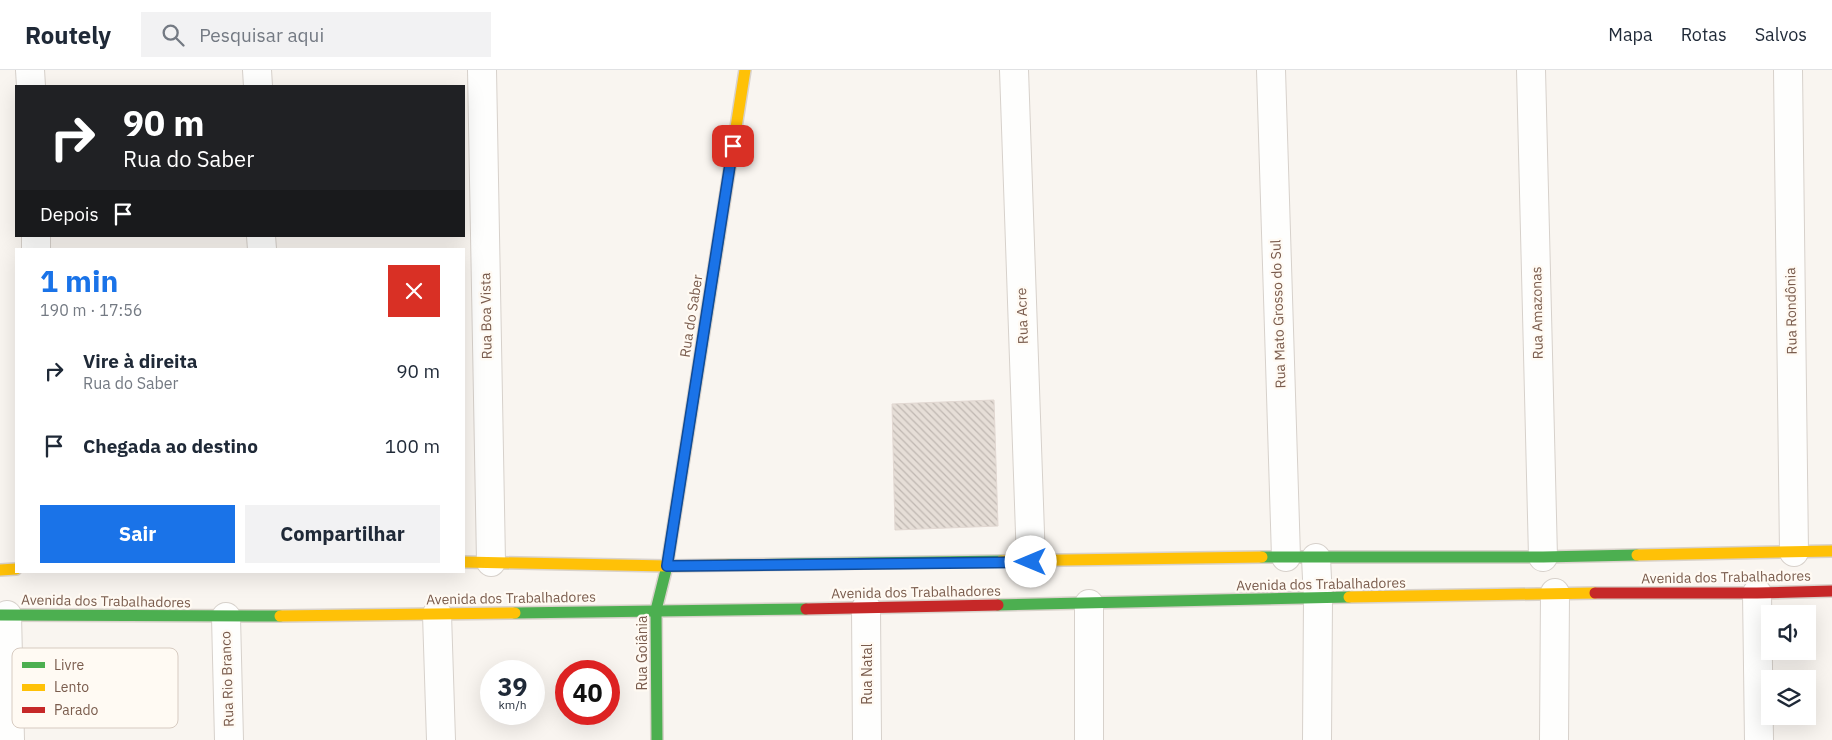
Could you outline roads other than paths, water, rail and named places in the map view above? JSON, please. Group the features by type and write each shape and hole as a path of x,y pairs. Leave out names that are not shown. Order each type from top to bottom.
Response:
{"street":[{"path":"30,70 31,85"},
{"path":"257,70 258,85"},
{"name":"Rua Boa Vista","path":"482,70 491,562"},
{"name":"Rua do Saber","path":"667,566 745,70"},
{"name":"Rua Acre","path":"1014,70 1031,562"},
{"name":"Rua Mato Grosso do Sul","path":"1271,70 1286,557"},
{"name":"Rua Amazonas","path":"1531,70 1543,557"},
{"name":"Rua Rondônia","path":"1788,70 1794,552"},
{"name":"Avenida dos Trabalhadores","path":"465,562 667,566 1286,557 1543,557 1832,551"},
{"path":"1316,558 1318,599 1317,740"},
{"name":"Rua Goiânia","path":"658,740 656,610 667,566"},
{"path":"0,570 15,569"},
{"name":"Avenida dos Trabalhadores","path":"4,615 226,617 1089,604 1555,593 1832,591"},
{"path":"1554,740 1555,593"},
{"path":"1757,593 1759,740"},
{"path":"1088,740 1089,604"},
{"name":"Rua Natal","path":"866,608 867,740"},
{"path":"437,614 441,740"},
{"path":"4,615 10,740"},
{"name":"Rua Rio Branco","path":"226,617 229,740"}]}
